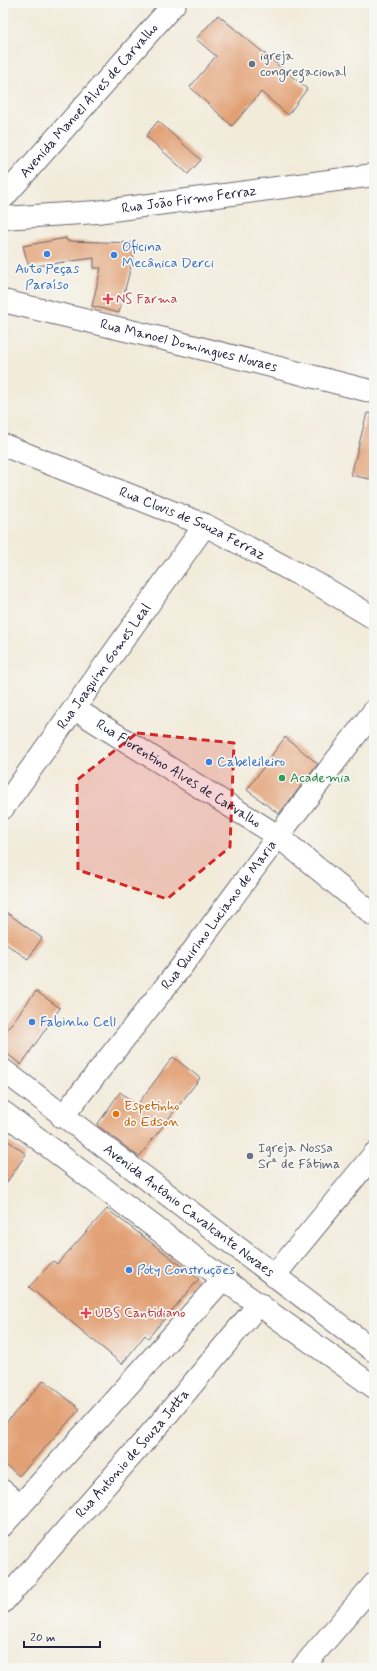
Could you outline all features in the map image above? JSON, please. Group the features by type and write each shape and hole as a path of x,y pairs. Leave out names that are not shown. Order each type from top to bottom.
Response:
{"street":[{"name":"Avenida Manoel Alves de Carvalho","path":"3,198 175,3"},
{"name":"Rua João Firmo Ferraz","path":"3,218 97,212 374,175"},
{"name":"Rua Manoel Domingues Novaes","path":"3,301 164,339 374,392"},
{"name":"Rua Clovis de Souza Ferraz","path":"3,446 205,525 321,586 374,618"},
{"name":"Rua Joaquim Gomes Leal","path":"3,808 205,525"},
{"name":"Rua Florentino Alves de Carvalho","path":"75,709 278,836 374,915"},
{"name":"Rua Quirino Luciano de Maria","path":"62,1117 180,967 374,711"},
{"name":"Avenida Antônio Cavalcante Novaes","path":"5,1075 374,1351"},
{"path":"3,1112 223,1279 374,1387"},
{"path":"274,1276 374,1154"},
{"path":"3,1526 223,1279"},
{"name":"Rua Antonio de Souza Jotta","path":"3,1602 161,1422 259,1304"},
{"path":"3,1490 20,1506"},
{"path":"302,1668 374,1584"}],"highlighted area":[{"path":"137,733 234,743 230,847 167,899 78,870 77,780"}],"building":[{"name":"igreja congregacional","path":"218,15 307,89 288,115 261,92 232,126 190,87 216,56 196,39"},
{"path":"158,121 201,160 188,174 146,136"},
{"path":"66,238 67,241 137,243 119,313 92,306 101,268 94,268 94,258 29,267 23,246"},
{"path":"367,413 374,414 374,480 351,475"},
{"name":"Academia","path":"285,737 318,764 279,814 247,790"},
{"path":"3,910 42,938 28,959 3,942"},
{"name":"Fabinho Cell","path":"36,991 60,1008 21,1065 3,1050 3,1035"},
{"path":"173,1057 200,1078 139,1157 97,1125 120,1092 137,1105"},
{"path":"3,1137 26,1154 3,1188"},
{"name":"Poty Construções","path":"107,1209 199,1279 148,1338 145,1335 122,1364 29,1287 53,1261 57,1264"},
{"path":"44,1380 80,1409 19,1476 3,1463 3,1426"}],"place":[{"name":"igreja congregacional","path":"252,64"},
{"name":"Auto Peças Paraíso","path":"47,254"},
{"name":"Oficina Mecânica Derci","path":"114,255"},
{"name":"NS Farma","path":"108,299"},
{"name":"Cabeleileiro","path":"209,762"},
{"name":"Academia","path":"282,778"},
{"name":"Fabinho Cell","path":"32,1022"},
{"name":"Espetinho do Edson","path":"116,1114"},
{"name":"Igreja Nossa Srª de Fátima","path":"250,1156"},
{"name":"Poty Construções","path":"129,1270"},
{"name":"UBS Cantidiano","path":"86,1313"}]}
